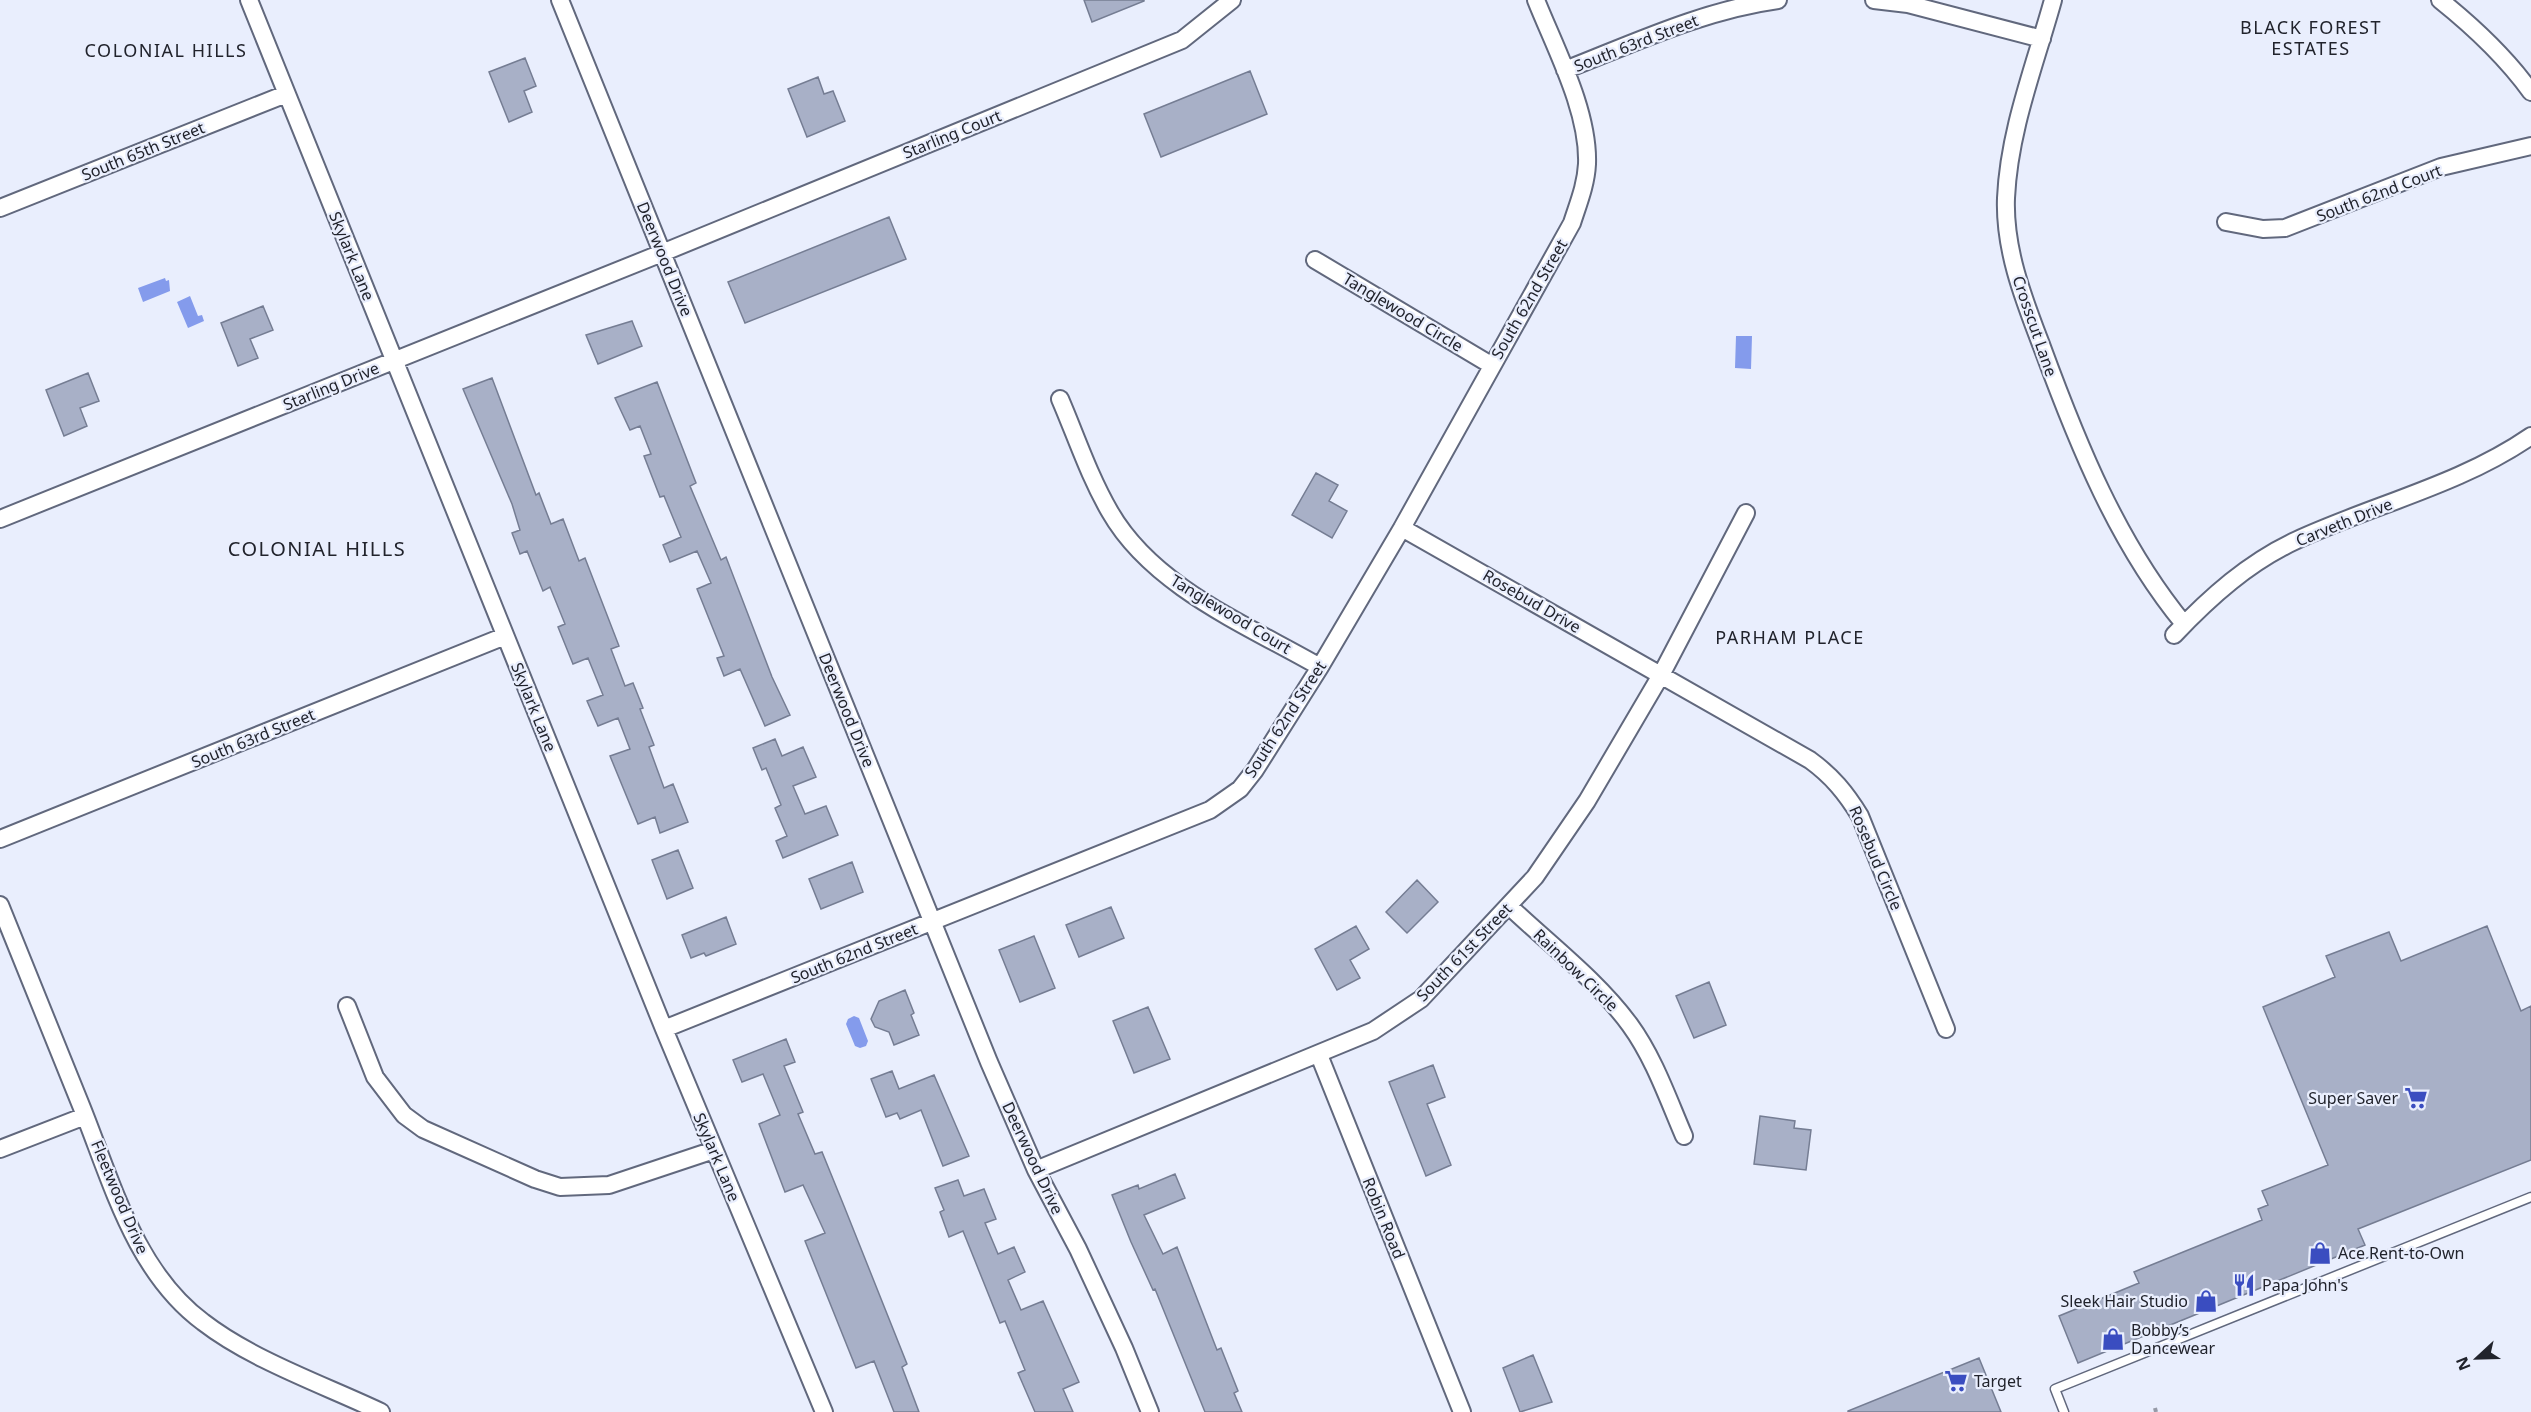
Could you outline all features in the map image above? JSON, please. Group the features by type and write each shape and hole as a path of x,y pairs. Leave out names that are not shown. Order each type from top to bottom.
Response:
{"street":[{"name":"Skylark Lane","path":"249,0 664,1029 824,1412"},
{"name":"Deerwood Drive","path":"560,0 933,922 1036,1170 1096,1288 1150,1412"},
{"name":"Starling Court","path":"662,253 1182,40 1232,0"},
{"name":"South 62nd Street","path":"664,1029 1210,810 1226,801 1255,770 1320,667 1402,528 1572,223 1587,162 1580,116 1565,70 1536,0"},
{"name":"South 63rd Street","path":"1565,70 1701,18 1746,4 1778,0"},
{"path":"1874,0 1908,4 2042,39"},
{"name":"Crosscut Lane","path":"2053,0 2019,117 2006,197 2007,226 2020,287 2057,388 2101,491 2179,630"},
{"path":"2440,0 2473,26 2504,56 2531,92"},
{"name":"South 65th Street","path":"0,208 286,93"},
{"name":"South 62nd Court","path":"2226,222 2263,229 2285,228 2441,167 2531,146"},
{"name":"Starling Drive","path":"0,519 662,253"},
{"name":"Tanglewood Circle","path":"1315,260 1491,365"},
{"name":"Tanglewood Court","path":"1060,399 1110,512 1130,541 1150,563 1179,586 1320,667"},
{"name":"Carveth Drive","path":"2179,630 2238,574 2295,540 2499,459 2531,436"},
{"name":"South 61st Street","path":"1036,1170 1319,1055 1373,1031 1421,999 1535,877 1587,801 1661,675 1746,513"},
{"name":"Rosebud Drive","path":"1402,528 1661,675"},
{"name":"South 63rd Street","path":"0,839 505,636"},
{"name":"Rosebud Circle","path":"1661,675 1810,760 1845,791 1860,816 1946,1029"},
{"name":"Fleetwood Drive","path":"0,905 143,1254 179,1302 232,1342 381,1412"},
{"name":"Rainbow Circle","path":"1509,906 1606,997 1630,1025 1650,1057 1684,1136"},
{"path":"347,1006 375,1077 404,1115 423,1129 535,1179 560,1187 609,1185 714,1150"},
{"name":"Robin Road","path":"1319,1055 1462,1412"},
{"path":"0,1149 85,1116"}],"lane":[{"path":"2064,1412 2055,1389 2531,1197"}],"water":[{"path":"165,278 166,281 169,280 170,291 143,302 138,288"},
{"path":"190,296 198,316 202,315 204,321 188,328 177,302"},
{"path":"1736,336 1752,336 1751,369 1735,368"},
{"path":"854,1016 859,1018 868,1041 866,1046 860,1048 855,1046 846,1024 848,1019"}],"building":[{"path":"1084,0 1144,0 1144,1 1092,22"},
{"path":"525,58 536,86 524,91 532,112 509,122 489,72"},
{"path":"1250,71 1267,114 1161,157 1144,114"},
{"path":"818,77 824,94 833,91 845,121 807,137 788,89"},
{"path":"889,217 906,259 745,323 728,282"},
{"path":"263,306 273,330 250,339 258,358 238,366 221,323"},
{"path":"632,321 642,346 598,364 586,335"},
{"path":"88,373 99,401 80,408 87,426 64,436 46,390"},
{"path":"492,378 536,495 539,493 551,524 563,519 579,561 585,558 619,646 611,649 625,686 633,683 643,708 640,709 654,745 649,747 664,788 673,784 688,822 660,833 655,817 638,824 610,756 630,749 618,718 598,726 587,701 603,695 588,658 573,664 558,627 565,624 550,587 543,591 527,551 520,554 512,533 520,530 512,504 463,389"},
{"path":"657,382 696,483 690,486 721,560 726,557 772,677 790,715 765,726 740,669 724,676 717,658 724,656 697,589 711,583 697,551 670,562 663,545 681,537 664,496 660,497 644,456 651,454 640,426 630,430 615,398"},
{"path":"1316,473 1338,485 1329,501 1347,511 1332,538 1292,515"},
{"path":"775,739 782,756 803,747 816,777 793,786 805,814 826,806 838,835 783,858 776,841 787,836 775,808 781,805 766,768 762,770 753,748"},
{"path":"678,850 693,888 667,899 652,860"},
{"path":"852,862 863,892 821,909 809,879"},
{"path":"1417,880 1438,902 1407,933 1386,912"},
{"path":"1111,907 1124,938 1079,957 1066,925"},
{"path":"726,917 736,944 706,956 704,953 691,958 682,935"},
{"path":"1356,926 1369,949 1350,960 1360,978 1337,990 1315,949"},
{"name":"Super Saver","path":"2487,926 2521,1011 2531,1006 2531,1160 2358,1229 2365,1245 2078,1363 2059,1316 2139,1283 2134,1272 2262,1220 2258,1209 2268,1205 2262,1191 2328,1165 2263,1007 2335,977 2326,956 2389,932 2401,961"},
{"path":"1034,936 1055,988 1020,1002 999,950"},
{"path":"1709,982 1726,1025 1694,1038 1676,996"},
{"path":"905,990 919,1035 894,1045 889,1032 875,1027 871,1019 879,1001"},
{"path":"1148,1007 1170,1059 1134,1073 1113,1021"},
{"path":"786,1039 795,1062 784,1066 803,1112 798,1114 815,1154 822,1152 844,1206 907,1364 902,1367 919,1412 894,1412 874,1361 856,1368 805,1241 825,1233 803,1185 785,1192 759,1124 780,1115 763,1074 742,1082 733,1060"},
{"path":"1433,1065 1445,1097 1427,1104 1451,1165 1426,1176 1389,1082"},
{"path":"892,1071 899,1089 934,1075 969,1156 943,1166 921,1110 900,1119 897,1113 886,1117 871,1079"},
{"path":"1760,1116 1795,1121 1794,1128 1811,1130 1806,1170 1754,1164"},
{"path":"1175,1174 1185,1198 1144,1215 1163,1254 1177,1247 1217,1350 1221,1348 1238,1391 1234,1393 1242,1412 1205,1412 1155,1289 1153,1290 1131,1242 1112,1195 1138,1185 1139,1189"},
{"path":"958,1180 964,1196 984,1189 996,1219 985,1223 998,1254 1014,1247 1025,1272 1008,1280 1021,1310 1043,1301 1079,1382 1063,1389 1073,1412 1035,1412 1018,1373 1025,1370 1005,1321 1000,1323 963,1231 949,1237 940,1212 944,1210 935,1188"},
{"path":"1533,1355 1552,1402 1520,1412 1503,1368"},
{"name":"Target","path":"1979,1358 2001,1412 1848,1412 1848,1411"}],"place":[{"name":"Super Saver","path":"2416,1098"},
{"name":"Ace Rent-to-Own","path":"2320,1253"},
{"name":"Papa John's","path":"2244,1285"},
{"name":"Sleek Hair Studio","path":"2206,1301"},
{"name":"Bobby’s Dancewear","path":"2113,1339"},
{"name":"Target","path":"1956,1381"}],"district":[{"name":"BLACK FOREST ESTATES","path":"2311,38"},
{"name":"COLONIAL HILLS","path":"166,51"},
{"name":"COLONIAL HILLS","path":"317,549"},
{"name":"PARHAM PLACE","path":"1790,638"}]}
